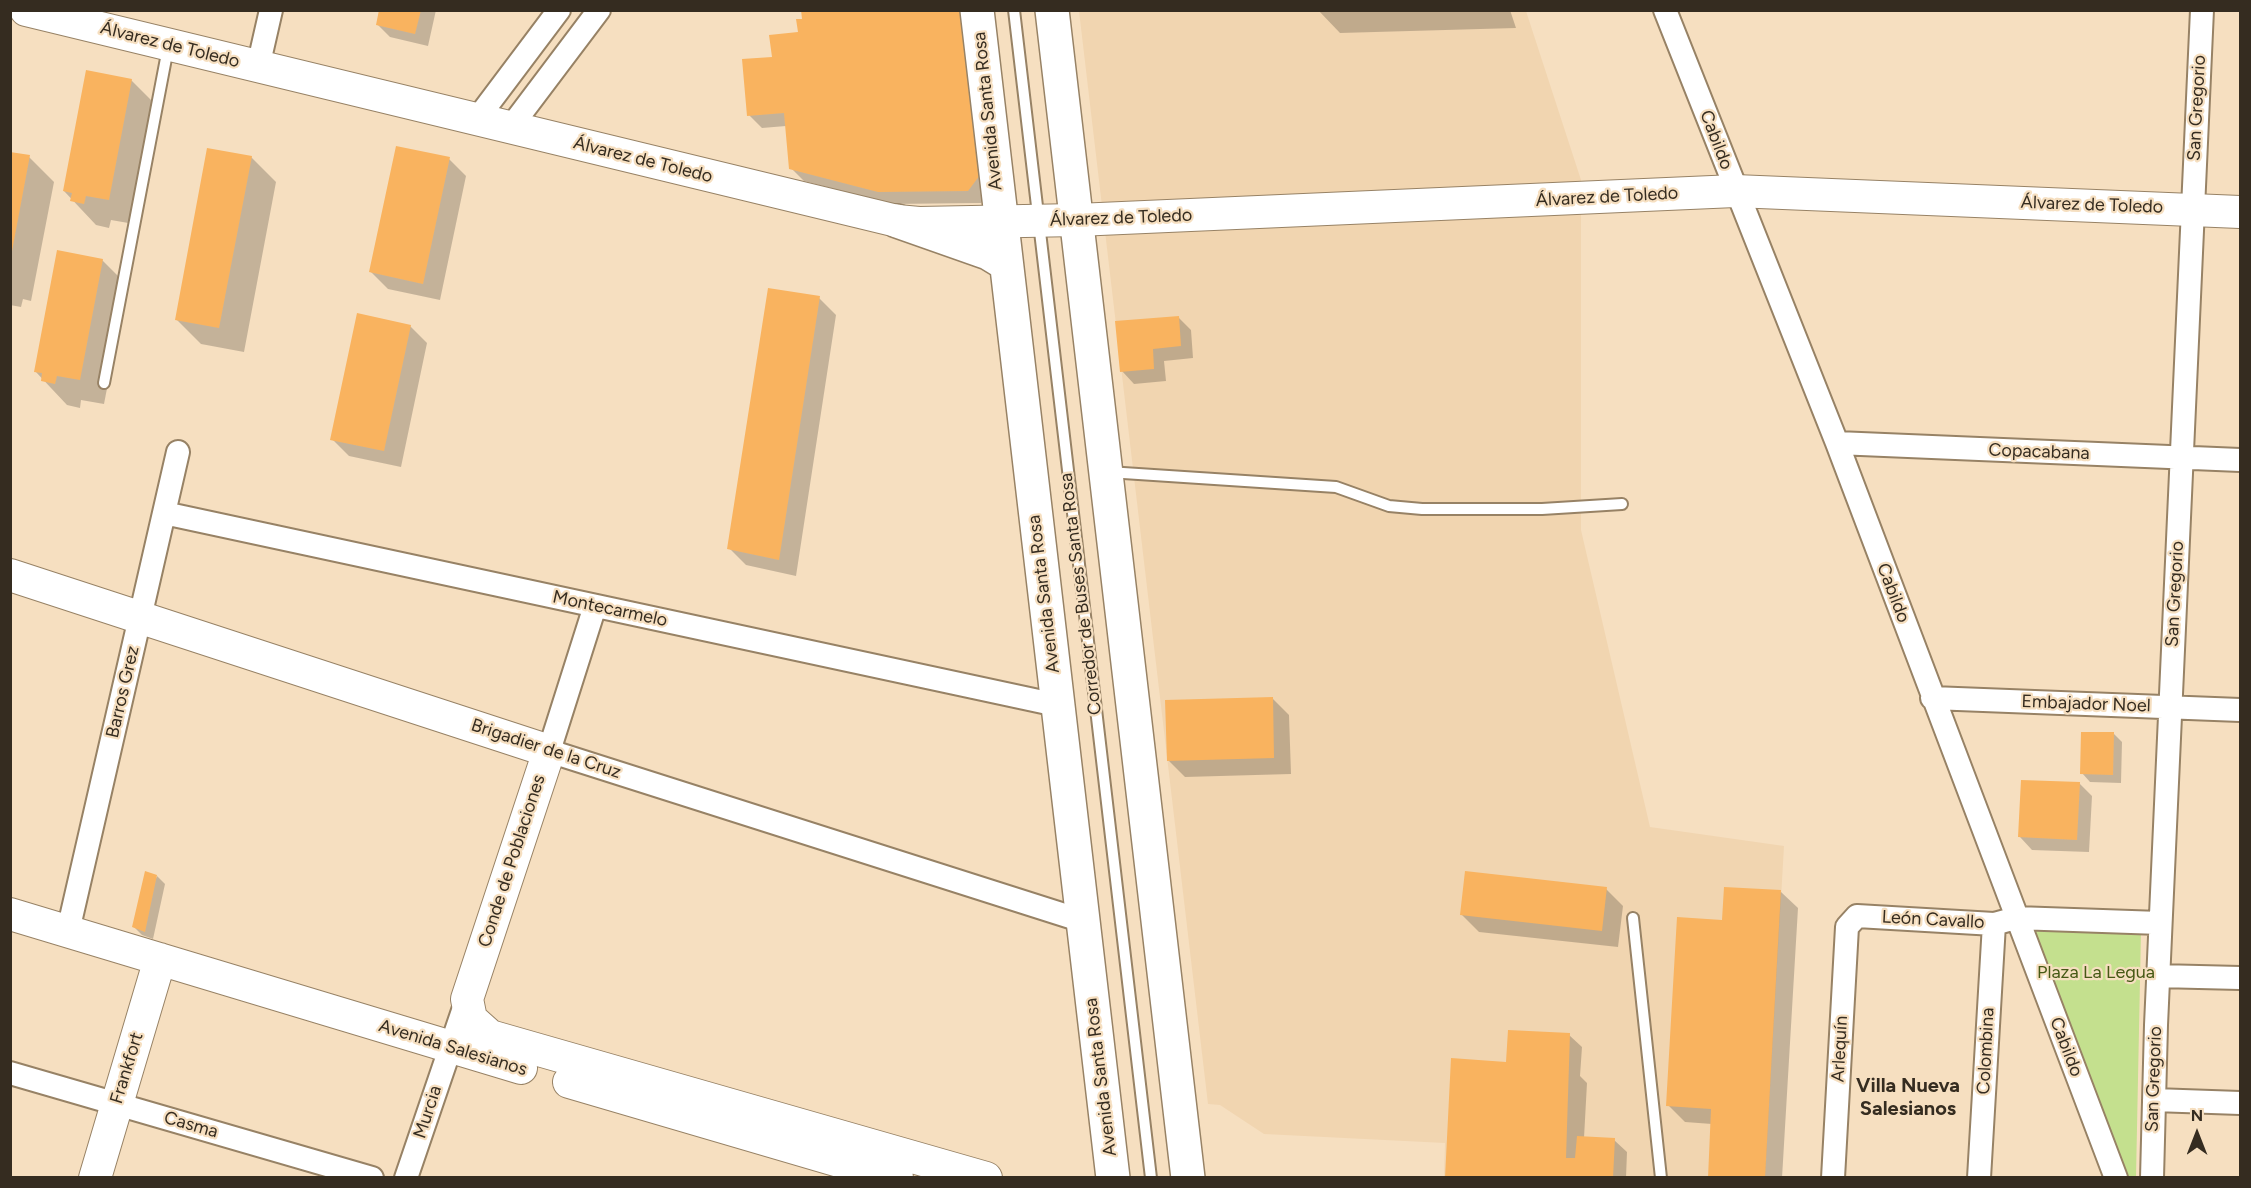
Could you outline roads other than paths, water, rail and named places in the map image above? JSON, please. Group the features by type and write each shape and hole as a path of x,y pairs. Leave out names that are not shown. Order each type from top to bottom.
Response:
{"main road":[{"name":"Avenida Santa Rosa","path":"977,10 1113,1178"},
{"path":"1052,10 1188,1178"},
{"path":"897,221 988,253 1006,264"}],"street":[{"name":"Álvarez de Toledo","path":"26,10 897,221 939,224 1077,220 1735,191 2241,212"},
{"path":"258,67 271,10"},
{"path":"477,119 559,10"},
{"path":"510,128 599,10"},
{"name":"Cabildo","path":"1665,10 1837,443 2116,1178"},
{"name":"San Gregorio","path":"2152,1178 2160,923 2202,10"},
{"name":"Copacabana","path":"1837,443 2241,460"},
{"name":"Barros Grez","path":"68,931 178,452"},
{"name":"Montecarmelo","path":"164,513 1057,705"},
{"name":"Brigadier de la Cruz","path":"10,575 549,751 1083,921"},
{"name":"Conde de Poblaciones","path":"450,1047 595,606"},
{"name":"Embajador Noel","path":"1932,698 2241,711"},
{"name":"Avenida Salesianos","path":"10,914 450,1047 814,1166 897,1178"},
{"name":"León Cavallo","path":"1850,921 1857,916 1994,924 2016,918 2160,923"},
{"name":"Arlequín","path":"1833,1178 1850,921"},
{"name":"Colombina","path":"1979,1178 1994,924"},
{"name":"Frankfort","path":"94,1178 160,959"},
{"path":"2158,976 2241,978"},
{"name":"Avenida Salesianos","path":"467,999 471,1019 490,1036 986,1178"},
{"name":"Murcia","path":"406,1178 450,1047"},
{"name":"Casma","path":"10,1072 372,1178"},
{"path":"2154,1100 2241,1103"}],"lane":[{"name":"Corredor de Buses Santa Rosa","path":"1014,10 1151,1178"},
{"path":"104,383 169,45"},
{"path":"1105,471 1336,487 1389,506 1422,509 1542,509 1622,504"},
{"path":"1633,918 1661,1178"}],"district":[{"name":"Villa Nueva Salesianos","path":"1908,1098"}],"park label":[{"name":"Plaza La Legua","path":"2096,973"}]}
